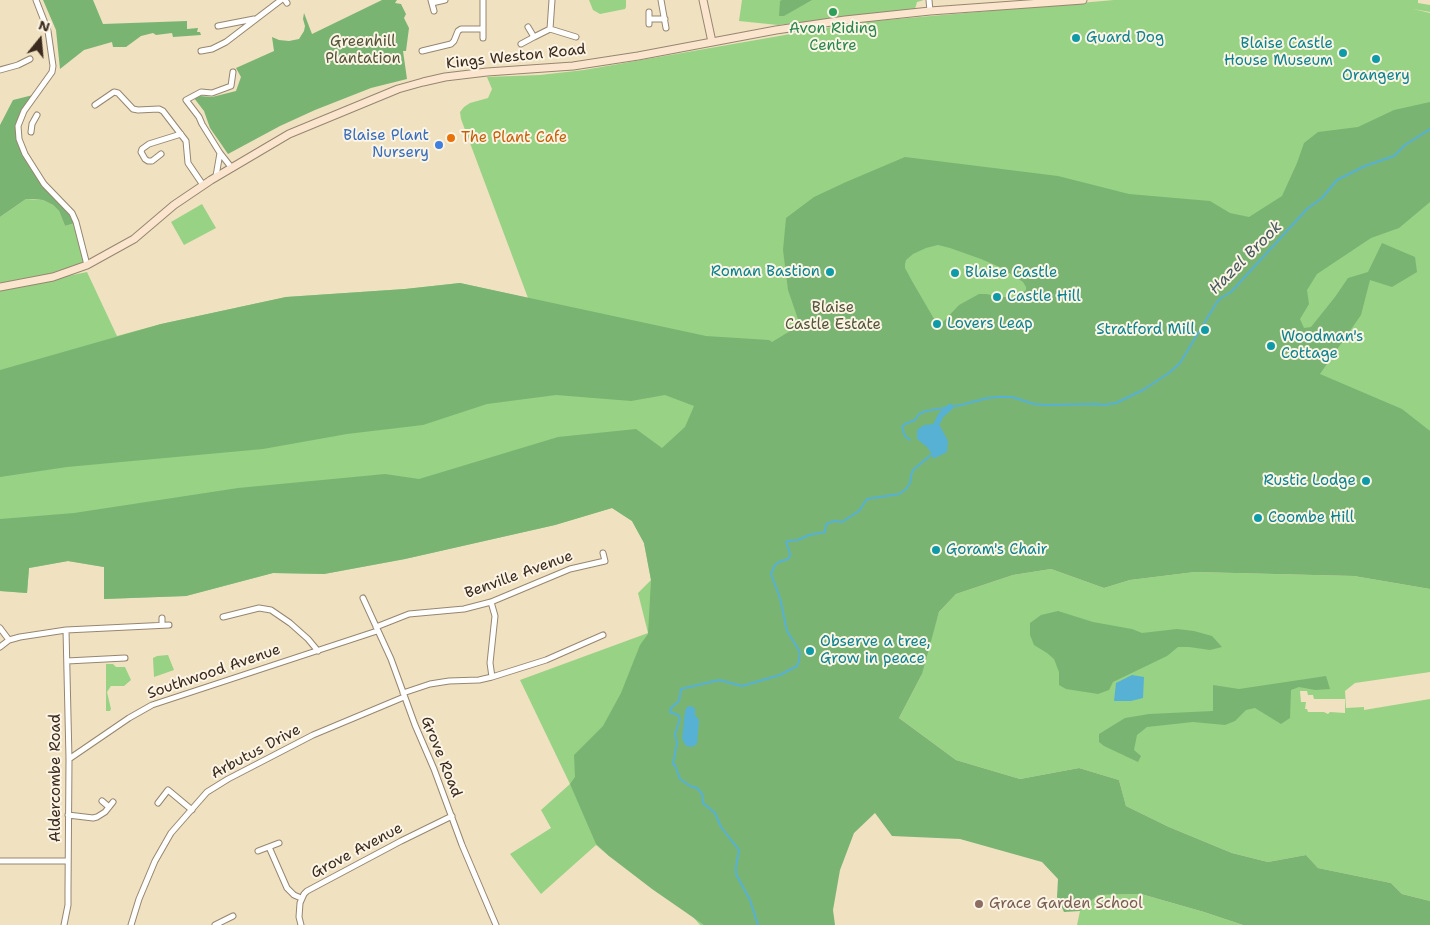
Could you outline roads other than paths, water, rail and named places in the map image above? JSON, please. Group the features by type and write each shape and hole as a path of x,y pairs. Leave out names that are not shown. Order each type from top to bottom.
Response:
{"main road":[{"path":"703,0 712,42"},
{"name":"Kings Weston Road","path":"0,287 53,277 87,266 134,238 174,205 216,176 289,134 398,89 423,82 445,77 487,72 573,66 784,29 930,11 1083,0"}],"street":[{"path":"36,0 48,31 52,72 24,111 18,126 19,139 25,154 44,184 72,213 87,266"},
{"path":"434,11 432,2 445,0"},
{"path":"483,0 483,38"},
{"path":"550,29 552,0"},
{"path":"661,0 666,28"},
{"path":"930,0 930,11"},
{"path":"202,51 222,44 285,1"},
{"path":"649,12 649,22 665,19"},
{"path":"218,26 256,19"},
{"path":"528,27 534,37"},
{"path":"422,51 445,48 453,42 457,32 461,29 483,28"},
{"path":"521,44 550,29 576,37"},
{"path":"0,70 18,65 30,59"},
{"path":"231,167 186,100 201,92 212,93 231,86 233,72"},
{"path":"95,105 99,98 116,92 133,109 161,110 166,113 187,143 186,156 188,163 203,185"},
{"path":"31,132 32,124 37,115"},
{"path":"20,120 32,124"},
{"path":"161,154 152,161 148,161 141,152 149,144 181,134"},
{"path":"216,176 220,153"},
{"name":"Benville Avenue","path":"377,629 409,614 472,608 491,602 570,569 605,561 604,553"},
{"name":"Grove Road","path":"363,598 388,653 472,869 496,925"},
{"path":"491,602 495,616 490,663 492,677"},
{"path":"223,617 259,608 271,610 290,623 318,651"},
{"path":"237,613 239,621"},
{"path":"162,618 162,625"},
{"path":"0,647 9,640 20,637 66,630 169,625"},
{"path":"0,628 9,640"},
{"name":"Southwood Avenue","path":"69,759 129,718 152,705 318,651 377,629"},
{"name":"Aldercombe Road","path":"64,925 68,905 69,759 66,630"},
{"name":"Arbutus Drive","path":"131,925 139,899 155,861 172,833 207,792 228,779 313,735 430,684 479,680 492,677 546,660 601,636 602,643"},
{"path":"117,658 118,665"},
{"path":"67,661 125,658"},
{"path":"158,803 168,790 192,810"},
{"path":"102,801 109,807"},
{"path":"68,815 93,818 101,816 113,802"},
{"name":"Grove Avenue","path":"301,925 299,908 301,898 307,891 452,816"},
{"path":"258,851 279,844"},
{"path":"269,847 288,888 301,898"},
{"path":"0,861 68,861"},
{"path":"215,925 223,923 233,916"}],"water":[{"path":"933,424 940,426 948,441 947,452 933,459 927,447 917,439 917,430 924,425"},
{"path":"1132,675 1144,677 1143,698 1131,701 1114,701 1116,683"},
{"path":"690,706 695,708 695,715 699,720 697,744 692,747 686,746 682,739 685,711"}],"waterway":[{"name":"Hazel Brook","path":"910,440 905,436 902,427 926,411 997,397 1012,397 1034,404 1046,405 1104,405 1116,403 1143,390 1169,373 1180,363 1217,302 1231,292 1307,209 1322,198 1337,180 1365,166 1394,156 1405,145 1430,129"},
{"path":"936,425 941,415 950,407"},
{"name":"Hazel Brook","path":"758,925 750,900 736,874 739,850 721,827 715,813 703,803 702,794 697,788 690,786 680,779 673,764 677,743 675,734 680,719 678,715 670,712 671,708 679,701 681,689 719,680 742,686 780,675 797,666 800,652 787,631 780,598 771,574 775,565 788,559 790,556 786,542 825,532 828,523 842,522 859,511 867,499 899,494 910,483 913,470 932,454"}],"place":[{"name":"Avon Riding Centre","path":"833,12"},
{"name":"Guard Dog","path":"1076,38"},
{"name":"Blaise Castle House Museum","path":"1343,53"},
{"name":"Orangery","path":"1376,59"},
{"name":"The Plant Cafe","path":"451,138"},
{"name":"Blaise Plant Nursery","path":"439,145"},
{"name":"Roman Bastion","path":"830,272"},
{"name":"Blaise Castle","path":"955,273"},
{"name":"Castle Hill","path":"997,297"},
{"name":"Lovers Leap","path":"937,324"},
{"name":"Stratford Mill","path":"1205,330"},
{"name":"Woodman's Cottage","path":"1271,346"},
{"name":"Rustic Lodge","path":"1366,481"},
{"name":"Coombe Hill","path":"1258,518"},
{"name":"Goram's Chair","path":"936,550"},
{"name":"Observe a tree, Grow in peace","path":"810,651"},
{"name":"Grace Garden School","path":"979,904"}],"park label":[{"name":"Greenhill Plantation","path":"363,50"},
{"name":"Blaise Castle Estate","path":"833,316"}]}
